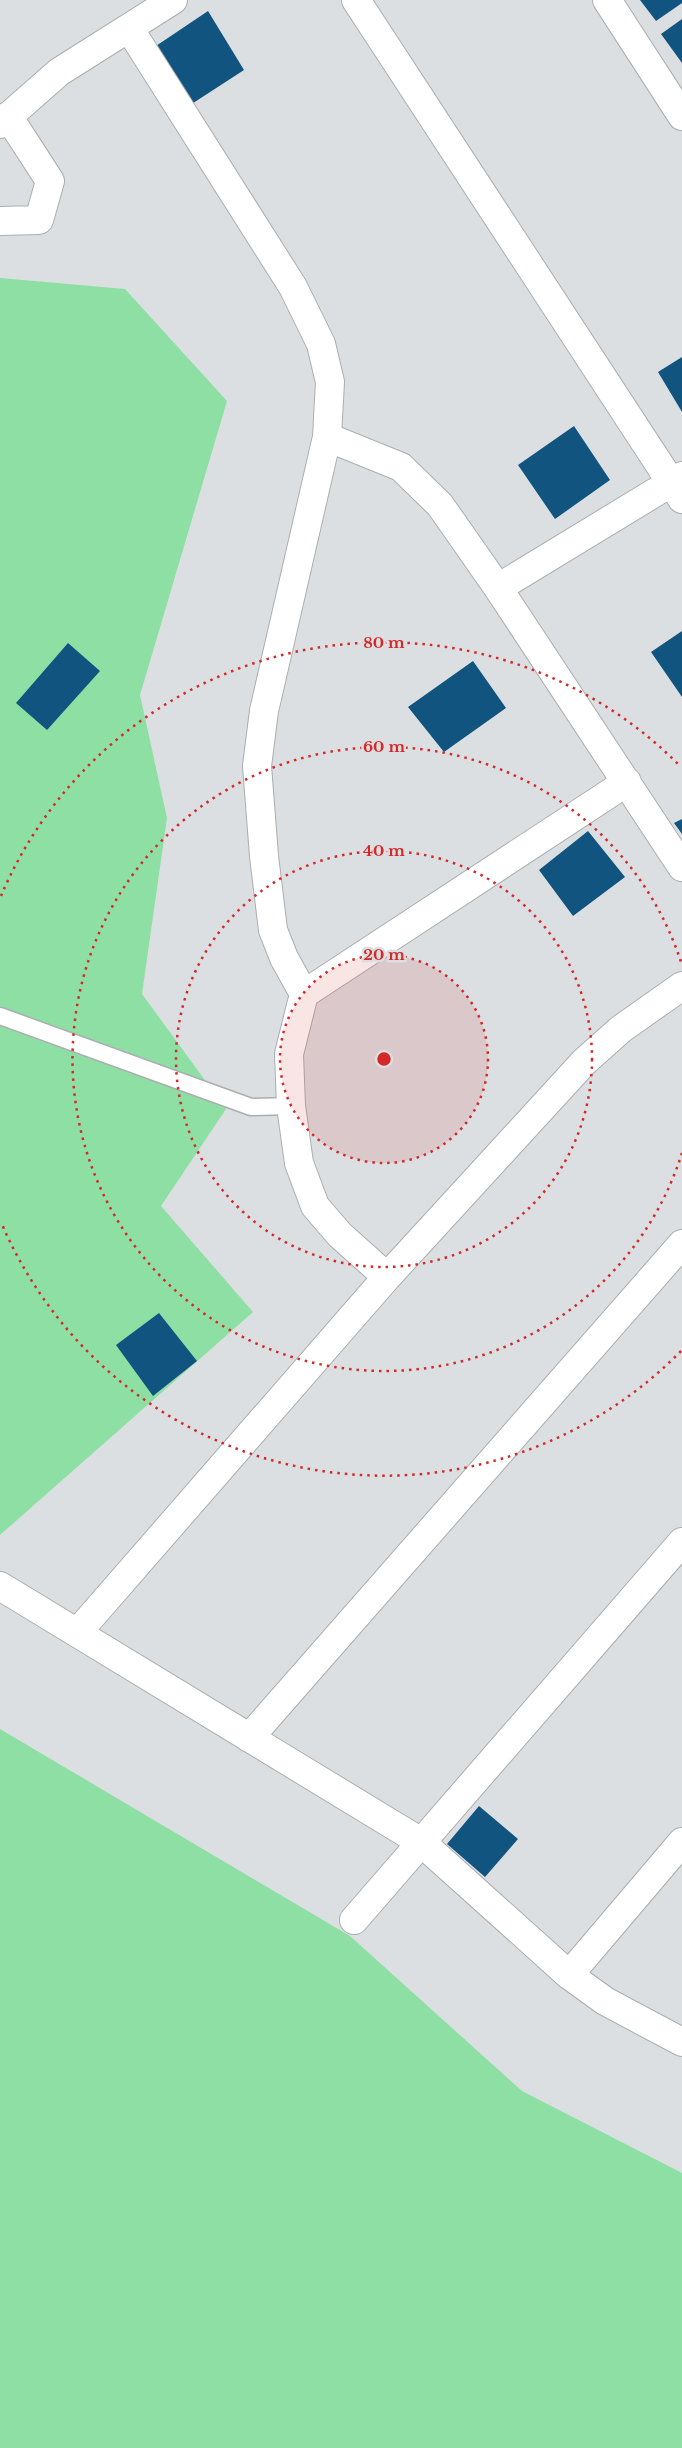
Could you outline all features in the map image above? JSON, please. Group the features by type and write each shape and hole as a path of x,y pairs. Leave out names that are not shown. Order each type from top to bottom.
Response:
{"street":[{"path":"0,220 39,220 50,181 4,120 59,72 173,0"},
{"path":"356,0 678,486 498,588"},
{"path":"607,0 682,116"},
{"path":"130,28 293,287 321,344 330,382 327,437 264,711 257,766 264,856 273,930 284,958 304,994"},
{"path":"327,437 401,467 422,485 440,505 498,588 682,866"},
{"path":"387,1277 340,1235 315,1206 298,1163 291,1106 289,1054 304,994 627,782"},
{"path":"77,1633 387,1277 584,1062 620,1029 682,986"},
{"path":"249,1738 682,1244"},
{"path":"354,1920 682,1542"},
{"path":"0,1586 421,1842 568,1975 605,2001 682,2042"},
{"path":"568,1975 682,1842"}],"lane":[{"path":"0,1016 251,1106 291,1106"}],"green space":[{"path":"0,278 125,289 227,401 140,695 167,818 142,994 226,1109 161,1206 253,1312 0,1535"},
{"path":"0,1729 350,1936 522,2091 682,2173 682,2448 0,2448"}],"building":[{"path":"640,0 682,0 682,3 656,21"},
{"path":"208,11 244,70 187,107 150,50"},
{"path":"682,19 682,63 661,34"},
{"path":"682,357 682,412 658,372"},
{"path":"574,426 610,480 555,519 518,465"},
{"path":"682,631 682,697 651,652"},
{"path":"68,643 100,671 47,730 16,703"},
{"path":"473,661 506,708 444,752 408,707"},
{"path":"682,819 682,834 674,823"},
{"path":"588,831 625,877 573,916 539,870"},
{"path":"159,1313 197,1361 153,1396 116,1345"},
{"path":"479,1806 518,1839 485,1877 447,1844"}]}
